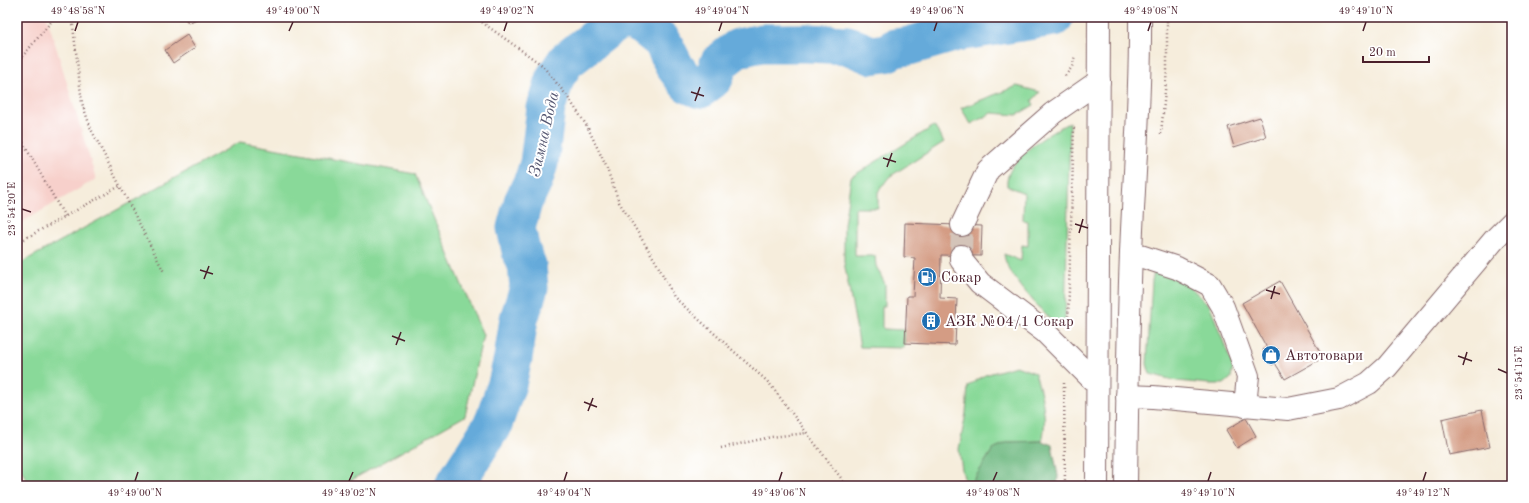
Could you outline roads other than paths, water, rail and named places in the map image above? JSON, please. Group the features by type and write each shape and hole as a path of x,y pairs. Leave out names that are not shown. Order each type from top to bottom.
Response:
{"main road":[{"path":"1097,486 1099,17"},
{"path":"1126,486 1131,252 1141,67 1140,17"},
{"path":"962,225 988,170 1053,113 1099,81"},
{"path":"1127,396 1288,409 1339,399 1369,383 1387,367 1494,240 1512,222"},
{"path":"1131,252 1177,268 1210,285 1223,307 1248,376 1245,406"},
{"path":"960,256 961,260 980,283 1044,332 1097,384"}],"waterway":[{"name":"Зимна Вода","path":"454,486 493,424 507,384 519,319 529,288 527,265 521,251 516,228 523,202 534,179 539,163 546,108 556,76 566,61 616,22 631,20 643,26 662,41 675,67 688,84 700,89 714,78 719,63 738,48 762,43 847,45 871,55 886,53 895,48 909,46 957,32 1054,17"}],"tunnel":[{"path":"961,256 962,225"}],"place":[{"name":"Сокар","path":"927,277"},
{"name":"АЗК №04/1 Сокар","path":"931,321"},
{"name":"Автотовари","path":"1271,355"}]}
